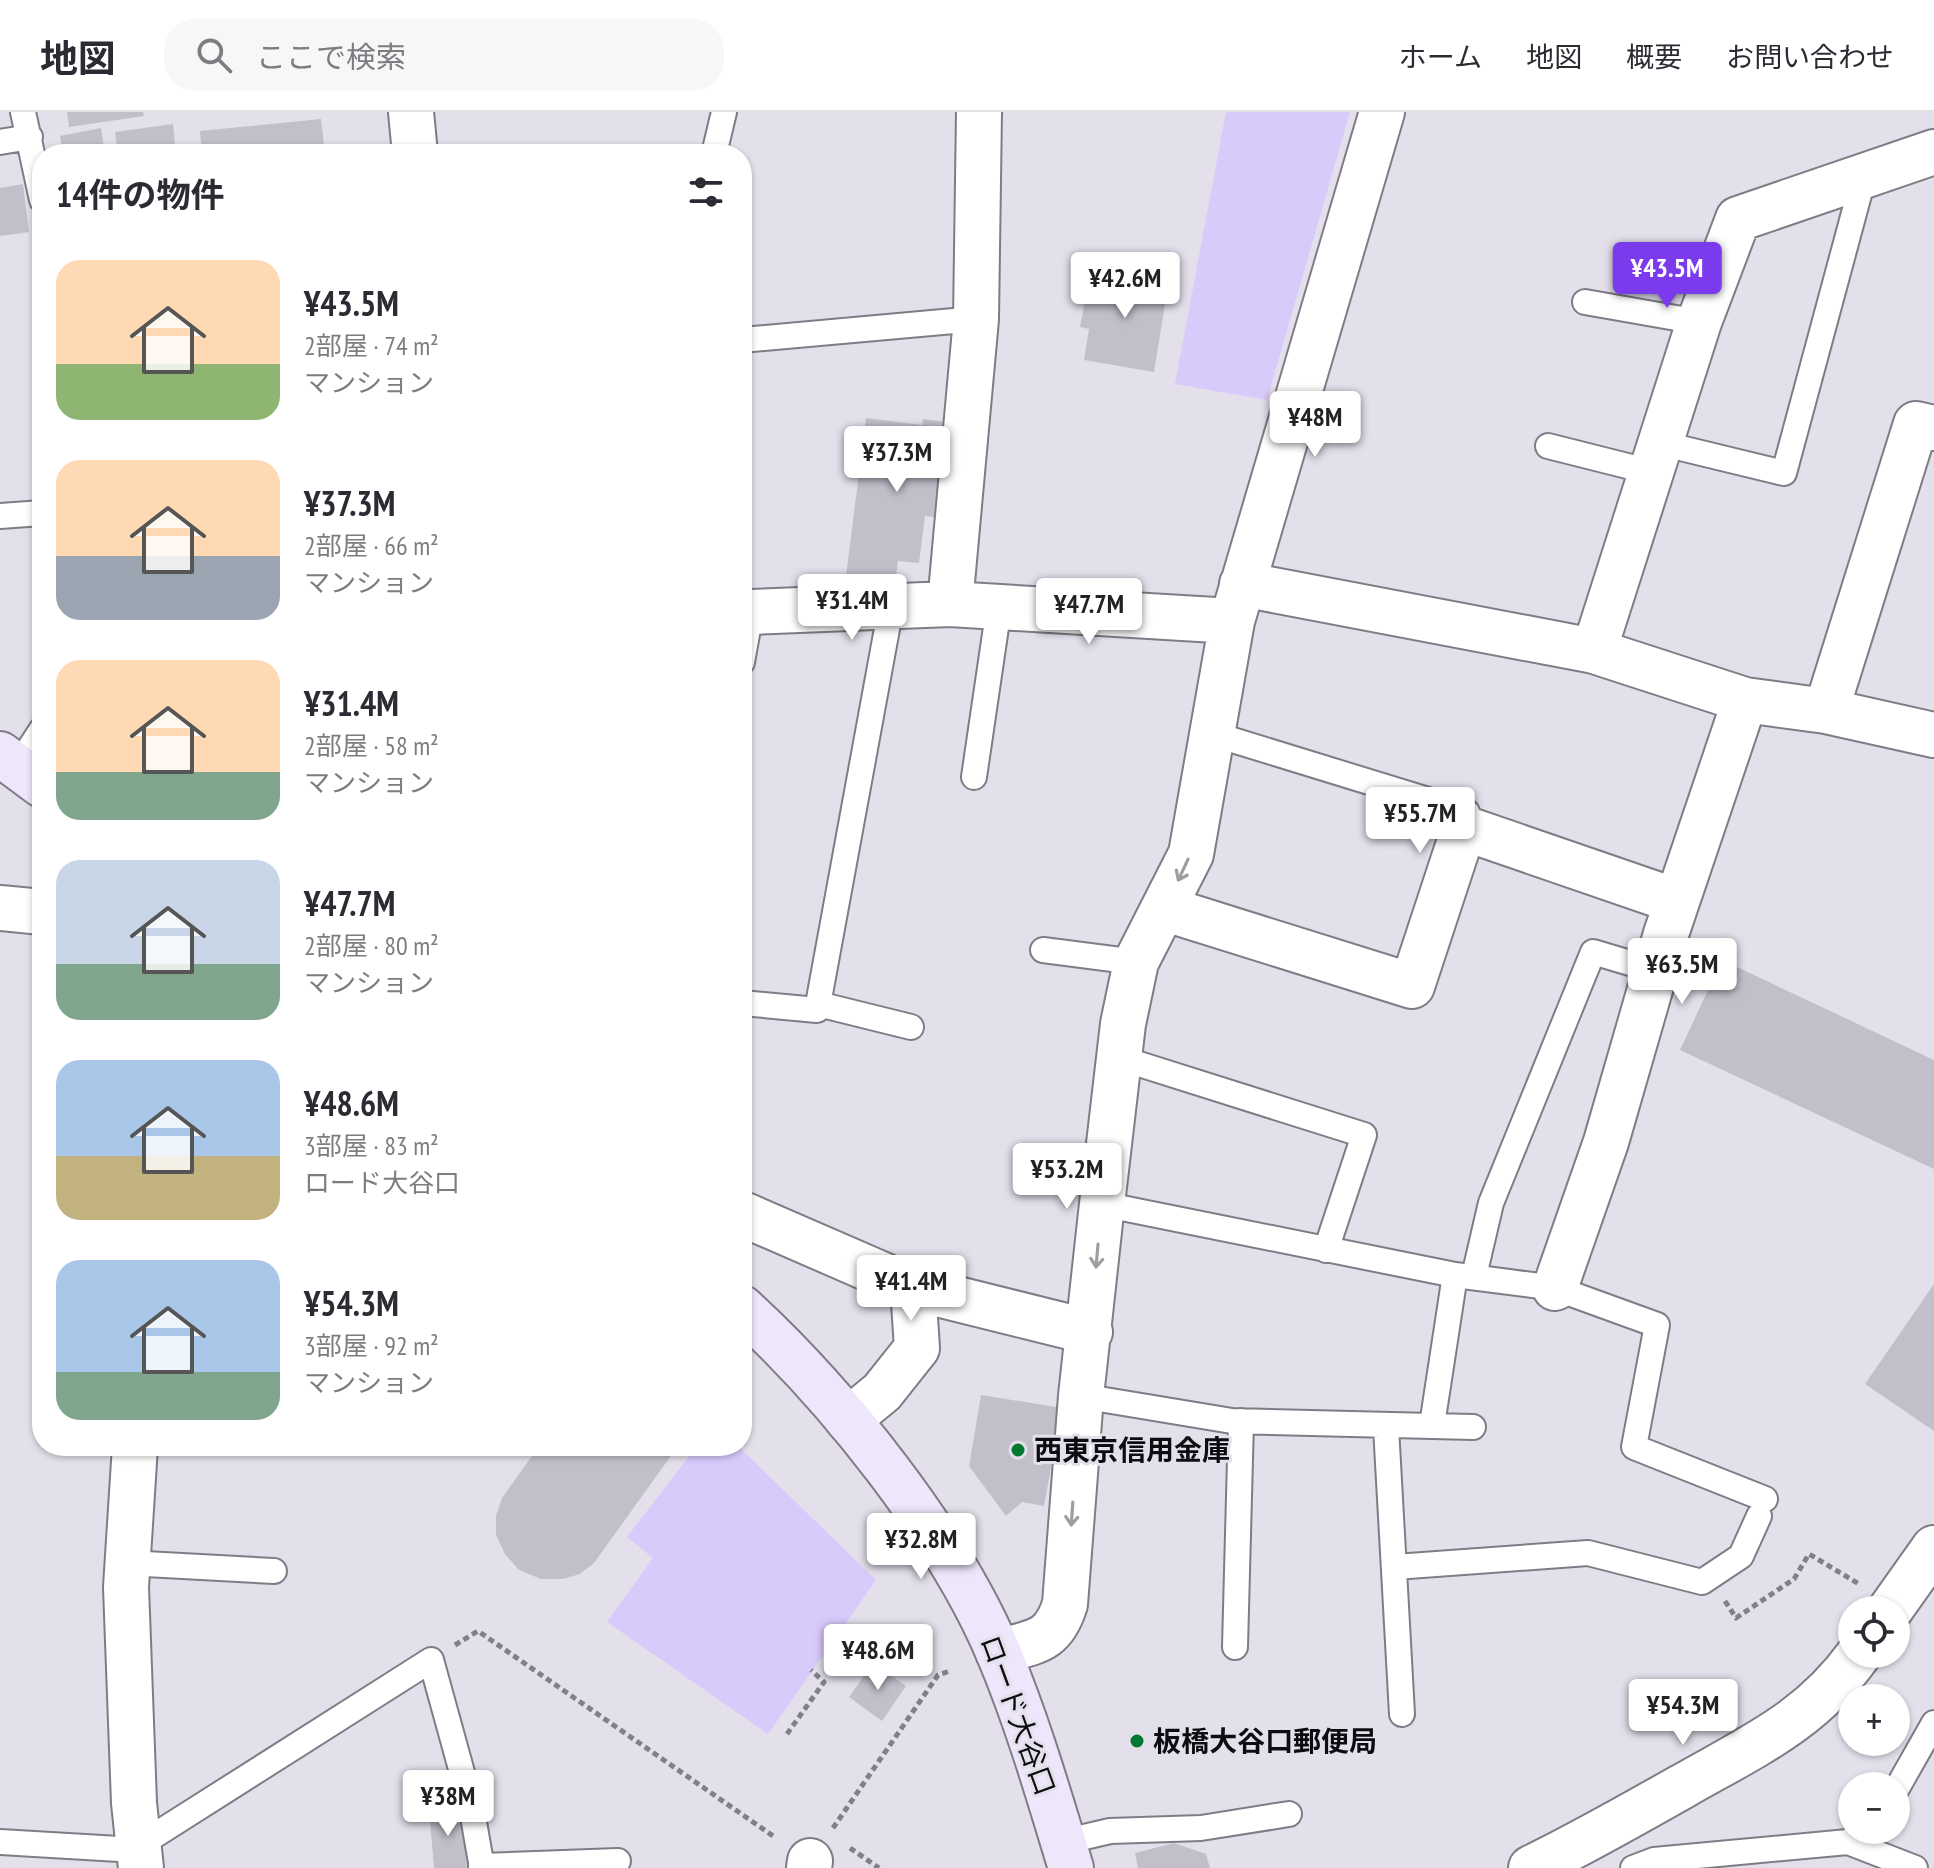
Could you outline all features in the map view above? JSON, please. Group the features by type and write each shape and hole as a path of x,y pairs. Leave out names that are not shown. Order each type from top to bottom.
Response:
{"main road":[{"name":"ロード大谷口","path":"752,1317 792,1354 848,1420 937,1540 998,1652 1067,1855"}],"street":[{"path":"411,112 414,144"},
{"path":"950,604 976,319 979,112"},
{"path":"998,1652 1044,1638 1058,1626 1062,1615 1102,1204 1120,1058 1136,962 1166,909 1191,854 1237,602 1382,112"},
{"path":"1594,651 1699,322 1738,219 1934,152"},
{"path":"1826,711 1916,424 1934,428"},
{"path":"752,613 950,604 999,607 1237,602 1594,651 1745,700 1826,711 1934,735"},
{"path":"1555,1288 1606,1142 1676,901 1745,700"},
{"path":"1166,909 1412,986 1464,828 1676,901"},
{"path":"0,908 32,911"},
{"path":"752,1218 913,1288 1090,1332"},
{"path":"848,1420 882,1392 917,1348 913,1288"},
{"path":"134,1456 127,1563 139,1857"},
{"path":"1900,1596 1934,1548"},
{"path":"1531,1868 1578,1846 1792,1724 1835,1687 1849,1668"}],"lane":[{"path":"23,112 32,148"},
{"path":"716,144 724,112"},
{"path":"0,142 30,137"},
{"path":"1548,446 1784,473 1864,176"},
{"path":"1585,302 1699,322"},
{"path":"752,339 976,319"},
{"path":"0,516 32,514"},
{"path":"752,1004 817,1010 891,607"},
{"path":"974,777 999,607"},
{"path":"1213,734 1467,812 1464,828"},
{"path":"20,768 32,747"},
{"path":"1043,950 1136,962"},
{"path":"1432,1425 1464,1275 1593,952 1657,971"},
{"path":"818,1004 911,1027"},
{"path":"1120,1058 1364,1135 1326,1250"},
{"path":"1102,1204 1326,1250 1555,1288 1657,1325 1634,1447 1762,1508 1741,1556 1702,1582 1588,1553 1395,1567"},
{"path":"1081,1396 1241,1421 1473,1427"},
{"path":"1235,1647 1241,1421"},
{"path":"1386,1427 1402,1714"},
{"path":"127,1563 274,1571"},
{"path":"0,1842 119,1849 139,1857 431,1660 471,1805 482,1867 618,1861"},
{"path":"1906,1772 1934,1723"},
{"path":"1067,1855 1110,1831 1201,1828 1289,1814"},
{"path":"1633,1868 1654,1860 1838,1838"},
{"path":"1871,1844 1915,1868"}],"path":[{"path":"1730,1609 1736,1618 1794,1579 1809,1554 1836,1571"},
{"path":"431,1660 478,1631 816,1854 879,1868"},
{"path":"787,1734 824,1682 811,1670"},
{"path":"816,1854 938,1675 950,1671"}],"shaded area":[{"path":"1226,112 1350,112 1267,400 1175,384"},
{"path":"689,1456 748,1456 876,1580 768,1734 607,1622 653,1558 627,1537"}],"building":[{"path":"67,112 143,112 144,116 69,127"},
{"path":"321,119 324,144 201,144 200,131"},
{"path":"173,124 175,144 117,144 115,132"},
{"path":"101,128 103,144 61,144 60,136"},
{"path":"23,184 29,232 0,236 0,188"},
{"path":"1098,268 1169,280 1154,372 1084,360 1089,329 1080,327 1086,295 1094,296"},
{"path":"866,418 922,425 923,419 953,423 942,518 925,516 919,563 898,561 895,582 846,576"},
{"path":"1722,960 1934,1060 1934,1169 1680,1050"},
{"path":"1934,1284 1934,1431 1865,1384"},
{"path":"981,1395 1062,1408 1044,1506 1022,1502 1006,1516 969,1466"},
{"path":"532,1456 671,1456 594,1563 580,1574 563,1579 541,1579 519,1570 505,1554 496,1535 496,1516 502,1498"},
{"path":"896,1636 915,1650 898,1675 878,1661"},
{"path":"873,1663 906,1686 882,1721 849,1697"},
{"path":"463,1807 467,1868 434,1868 429,1809"},
{"path":"1174,1843 1206,1854 1210,1868 1138,1868 1135,1853"}],"place":[{"name":"西東京信用金庫","path":"1018,1450"},
{"name":"板橋大谷口郵便局","path":"1137,1741"}]}
